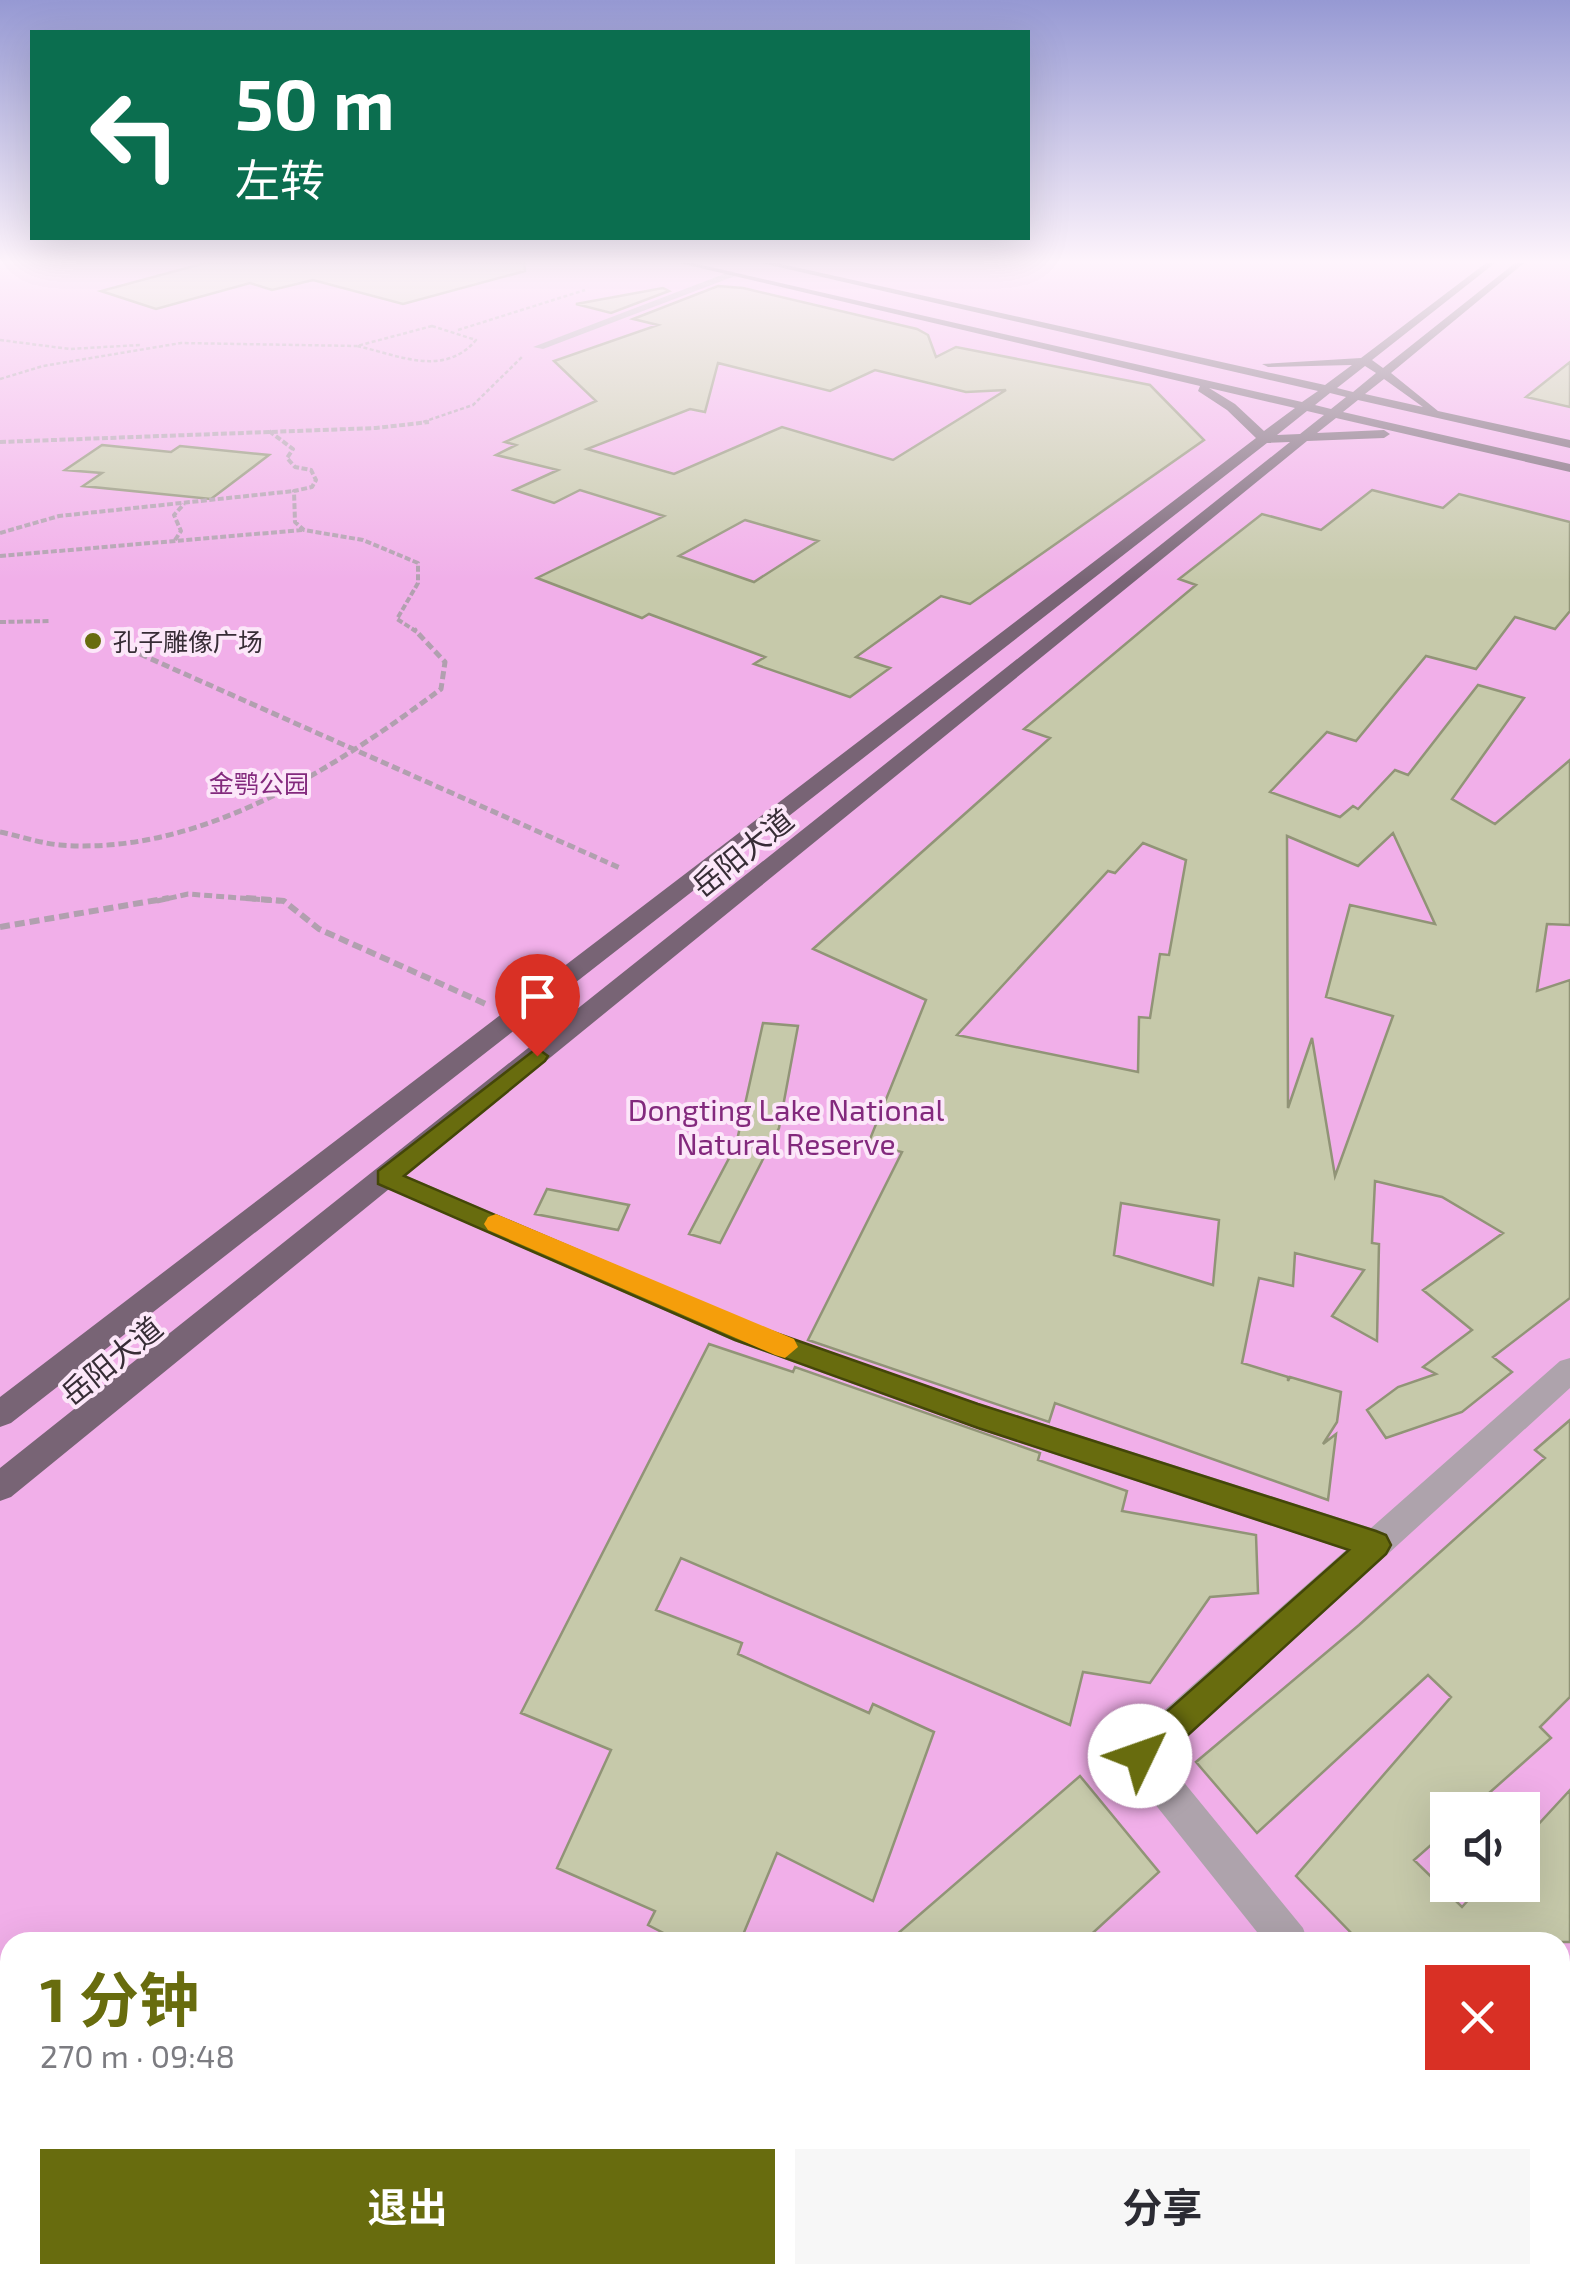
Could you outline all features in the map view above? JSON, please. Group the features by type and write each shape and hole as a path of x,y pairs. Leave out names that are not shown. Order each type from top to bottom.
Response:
{"main road":[{"path":"1147,370 1317,398"},
{"path":"1172,370 1231,407 1265,438 1454,430"},
{"path":"1180,370 1570,457"},
{"path":"1205,370 1345,404 1439,414 1570,444"},
{"path":"1239,370 1317,398"},
{"name":"岳阳大道","path":"0,1414 1355,370"},
{"path":"1378,370 1439,414 1454,430"},
{"name":"岳阳大道","path":"0,1487 1389,370"},
{"path":"1345,404 1421,433 1570,468"}],"street":[{"path":"386,1178 744,1332 978,1416 1376,1545"},
{"path":"1280,1932 1140,1756 1570,1370"}],"path":[{"path":"0,379 34,370"},
{"path":"0,442 388,430 459,412 488,396 504,370"},
{"path":"0,533 59,516 312,487 316,480 311,470 295,467 287,458 293,449 269,431"},
{"path":"294,491 295,522 304,530"},
{"path":"175,540 181,531 174,515 185,503"},
{"path":"0,556 304,530 363,540 418,563 418,583 397,619 415,630 445,662 441,689 292,785 221,818 144,838 65,846 0,832"},
{"path":"0,622 51,620"},
{"path":"140,654 620,868"},
{"path":"0,927 105,912 188,894 284,901 303,922 338,942 386,956 515,1017"}],"green space":[{"name":"Dongting Lake National Natural Reserve","path":"0,370 1570,370 1570,1932 0,1932"}],"building":[{"path":"563,370 716,370 705,412 690,409 587,449 674,474 782,427 893,460 1006,390 966,392 875,370 830,391 744,370 1071,370 1150,385 1204,440 970,604 941,596 856,657 890,668 850,697 754,664 765,657 649,614 642,618 537,578 664,516 580,490 554,503 514,490 558,470 496,455 516,445 505,442 596,401","holes":["745,520 818,541 754,582 679,556"]},
{"path":"1561,370 1570,370 1570,407 1526,397"},
{"path":"102,445 171,452 180,446 269,455 211,499 83,486 102,473 65,470"},
{"path":"1372,490 1443,508 1459,494 1570,522 1570,611 1555,629 1515,617 1476,669 1426,656 1356,741 1327,732 1270,792 1340,817 1353,806 1358,809 1395,770 1408,775 1478,685 1524,698 1452,799 1495,824 1570,760 1570,925 1547,924 1537,991 1570,980 1570,1298 1493,1357 1512,1372 1462,1412 1386,1438 1367,1410 1398,1387 1436,1374 1423,1367 1472,1330 1423,1290 1503,1233 1442,1197 1375,1181 1372,1243 1379,1244 1377,1341 1332,1316 1364,1270 1295,1253 1293,1286 1259,1278 1242,1363 1288,1377 1288,1381 1290,1377 1341,1392 1337,1422 1323,1444 1336,1434 1328,1500 1055,1403 1049,1422 808,1340 902,1152 868,1144 926,1000 813,949 1050,738 1024,729 1196,585 1179,579 1262,514 1321,530","holes":["1393,833 1435,924 1350,905 1326,997 1393,1016 1335,1176 1312,1038 1288,1108 1287,836 1358,866","1143,843 1186,860 1169,955 1160,954 1150,1018 1139,1017 1138,1072 957,1035 1108,871 1115,873","1121,1203 1219,1220 1213,1285 1114,1255"]},
{"path":"763,1023 798,1026 779,1128 720,1243 689,1234 736,1145"},
{"path":"547,1189 629,1205 618,1230 535,1214"},
{"path":"709,1344 793,1372 795,1367 1040,1453 1038,1460 1127,1491 1122,1511 1256,1535 1258,1593 1210,1597 1150,1683 1083,1672 1070,1725 681,1558 656,1610 742,1643 738,1654 869,1713 873,1704 934,1732 873,1901 777,1853 744,1932 662,1932 648,1925 655,1911 557,1868 611,1750 521,1713"},
{"path":"1570,1420 1570,1697 1540,1727 1551,1738 1490,1792 1430,1792 1430,1846 1414,1860 1430,1876 1430,1902 1457,1902 1462,1907 1467,1902 1540,1902 1540,1822 1570,1790 1570,1932 1350,1932 1296,1876 1451,1697 1428,1675 1257,1833 1196,1762 1359,1625 1545,1458 1535,1450"},
{"path":"1080,1776 1159,1872 1094,1932 900,1932"}],"slow traffic":[{"path":"496,1224 785,1347"}],"place":[{"name":"孔子雕像广场","path":"93,641"}],"route":[{"path":"537,1056 386,1178 744,1332 978,1416 1376,1545 1140,1756"}],"park label":[{"name":"金鹗公园","path":"259,783"}]}
